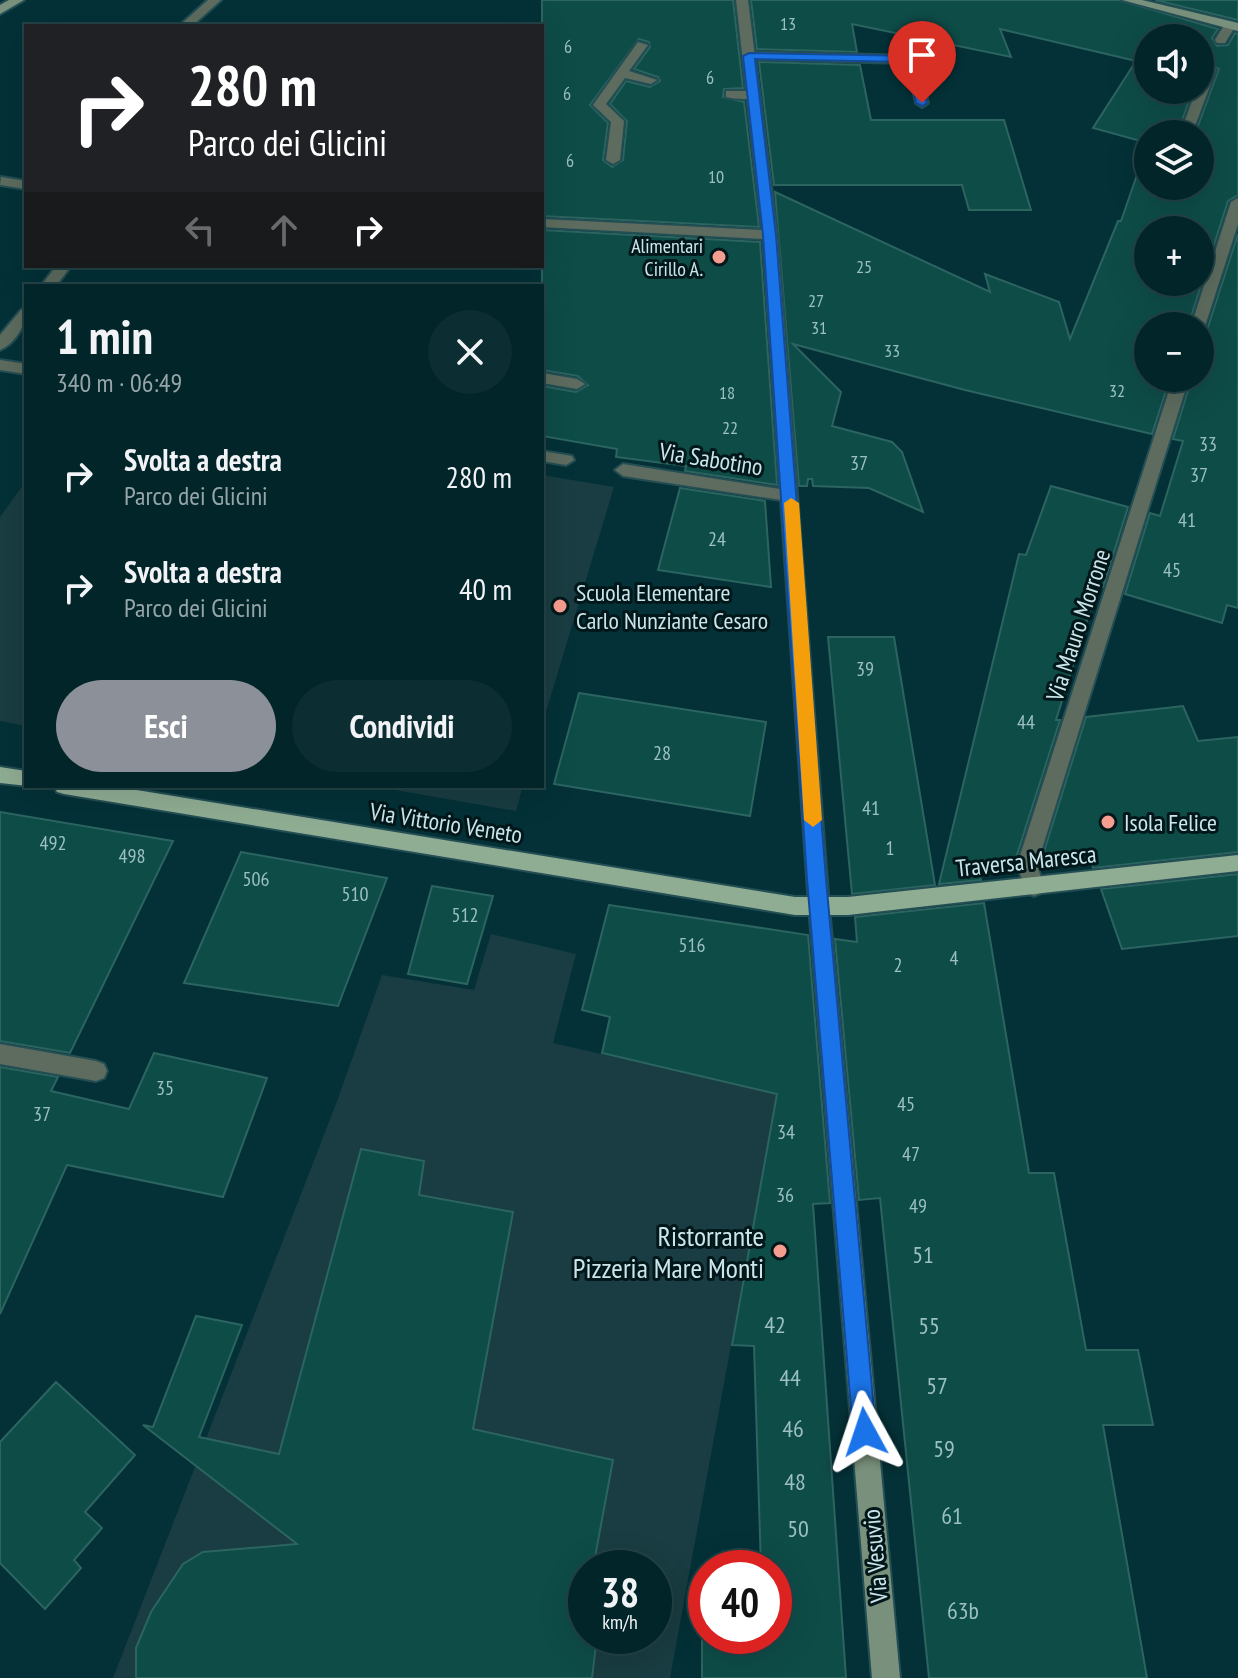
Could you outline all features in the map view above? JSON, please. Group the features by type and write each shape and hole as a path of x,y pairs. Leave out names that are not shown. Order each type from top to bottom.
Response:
{"main road":[{"path":"0,775 24,779"},
{"name":"Via Vittorio Veneto","path":"76,788 819,907"},
{"name":"Traversa Maresca","path":"819,907 1034,887 1238,863"}],"street":[{"path":"0,10 18,0"},
{"path":"187,24 215,0"},
{"name":"Via Vesuvio","path":"742,0 770,235 819,907 886,1678"},
{"path":"1128,0 1234,26 1221,40"},
{"path":"613,160 618,121 599,105 642,45"},
{"path":"749,56 912,59 922,103"},
{"path":"621,73 651,80"},
{"path":"730,94 753,95"},
{"path":"1,181 24,185"},
{"path":"1203,312 1238,202"},
{"path":"544,223 770,235"},
{"path":"50,284 62,268"},
{"path":"0,345 24,315"},
{"path":"0,365 24,369"},
{"path":"544,378 577,384"},
{"name":"Via Mauro Morrone","path":"1034,887 1027,865 1177,392"},
{"path":"544,456 566,460"},
{"name":"Via Sabotino","path":"623,470 791,496"},
{"path":"0,1054 96,1071"}],"shaded area":[{"name":"Scuola Elementare Carlo Nunziante Cesaro","path":"544,475 614,487 544,718"},
{"path":"24,484 24,726 0,721 0,517"},
{"path":"384,788 522,788 516,811"},
{"path":"491,934 576,954 553,1043 777,1094 693,1550 688,1550 688,1580 670,1678 113,1678 336,1104 382,975 474,990"}],"building":[{"path":"542,0 733,0 743,88 724,89 723,97 744,102 759,227 544,216","holes":["639,39 649,42 650,47 634,69 658,77 660,81 650,87 626,81 610,104 627,121 623,160 612,167 603,160 608,123 590,105"]},
{"path":"751,0 1119,0 1201,24 1134,24 1134,61 1000,29 1011,57 852,24 857,52 757,49"},
{"path":"1155,0 1238,0 1238,20"},
{"path":"1235,33 1238,34 1238,195 1228,201 1214,245 1214,216 1134,216 1134,296 1198,296 1192,312 1134,312 1134,392 1166,392 1152,434 965,390 793,344 841,392 832,426 892,442 902,452 923,512 869,488 813,486 812,479 808,479 807,486 799,486 775,192 990,292 985,274 1059,302 1070,339 1118,221 1121,221 1134,183 1134,200 1214,200 1214,120 1200,120 1206,104 1214,104 1214,83 1219,69 1214,67 1214,41 1217,46 1228,45"},
{"path":"759,62 860,65 871,120 1004,120 1031,210 969,210 962,185 774,185"},
{"path":"1134,64 1134,104 1188,104 1182,120 1134,120 1134,139 1093,128"},
{"path":"544,230 760,242 777,485 685,471 686,466 616,457 617,449 544,436 544,386 576,392 588,385 578,376 544,370"},
{"path":"1238,234 1238,608 1227,605 1222,623 1125,594 1150,513 1160,516 1183,441 1173,439 1188,392 1214,392 1213,312"},
{"path":"1051,486 1128,507 1103,587 1098,585 1056,720 1060,720 1015,861 978,867 981,880 939,884 1019,554 1026,555"},
{"path":"680,488 765,501 771,587 658,570"},
{"path":"828,637 894,637 935,885 852,894"},
{"path":"579,693 766,722 750,816 554,784"},
{"path":"1183,706 1198,741 1238,737 1238,852 1093,868 1088,852 1042,858 1086,717"},
{"path":"0,812 173,841 70,1053 0,1041"},
{"path":"241,852 387,878 338,1006 184,983"},
{"path":"1238,874 1238,936 1122,949 1101,889"},
{"path":"432,886 493,896 467,984 408,974"},
{"path":"984,903 1029,1173 1054,1173 1086,1350 1138,1350 1153,1425 1103,1425 1147,1678 929,1678 880,1198 859,1200 835,939 857,942 855,917"},
{"path":"609,905 808,935 830,1203 813,1204 846,1678 702,1678 702,1654 792,1654 792,1550 760,1550 754,1346 732,1345 777,1094 602,1053 610,1017 582,1010"},
{"path":"154,1053 267,1078 223,1197 67,1165 0,1314 0,1067 58,1077 51,1091 129,1109"},
{"path":"361,1149 424,1161 419,1195 513,1212 473,1429 613,1460 596,1550 568,1550 568,1654 595,1654 592,1678 136,1678 136,1648 151,1612 183,1564 203,1552 297,1544 143,1425 153,1427 196,1316 242,1325 199,1437 279,1454"},
{"path":"56,1382 135,1455 85,1512 102,1528 74,1560 81,1568 45,1609 0,1563 0,1442"}],"slow traffic":[{"path":"791,503 813,820"}],"place":[{"name":"Alimentari Cirillo A.","path":"719,257"},
{"name":"Scuola Elementare Carlo Nunziante Cesaro","path":"560,606"},
{"name":"Isola Felice","path":"1108,822"},
{"name":"Ristorrante Pizzeria Mare Monti","path":"780,1251"}],"route":[{"path":"865,1432 817,879 770,235 749,56 912,59 922,103"}]}
